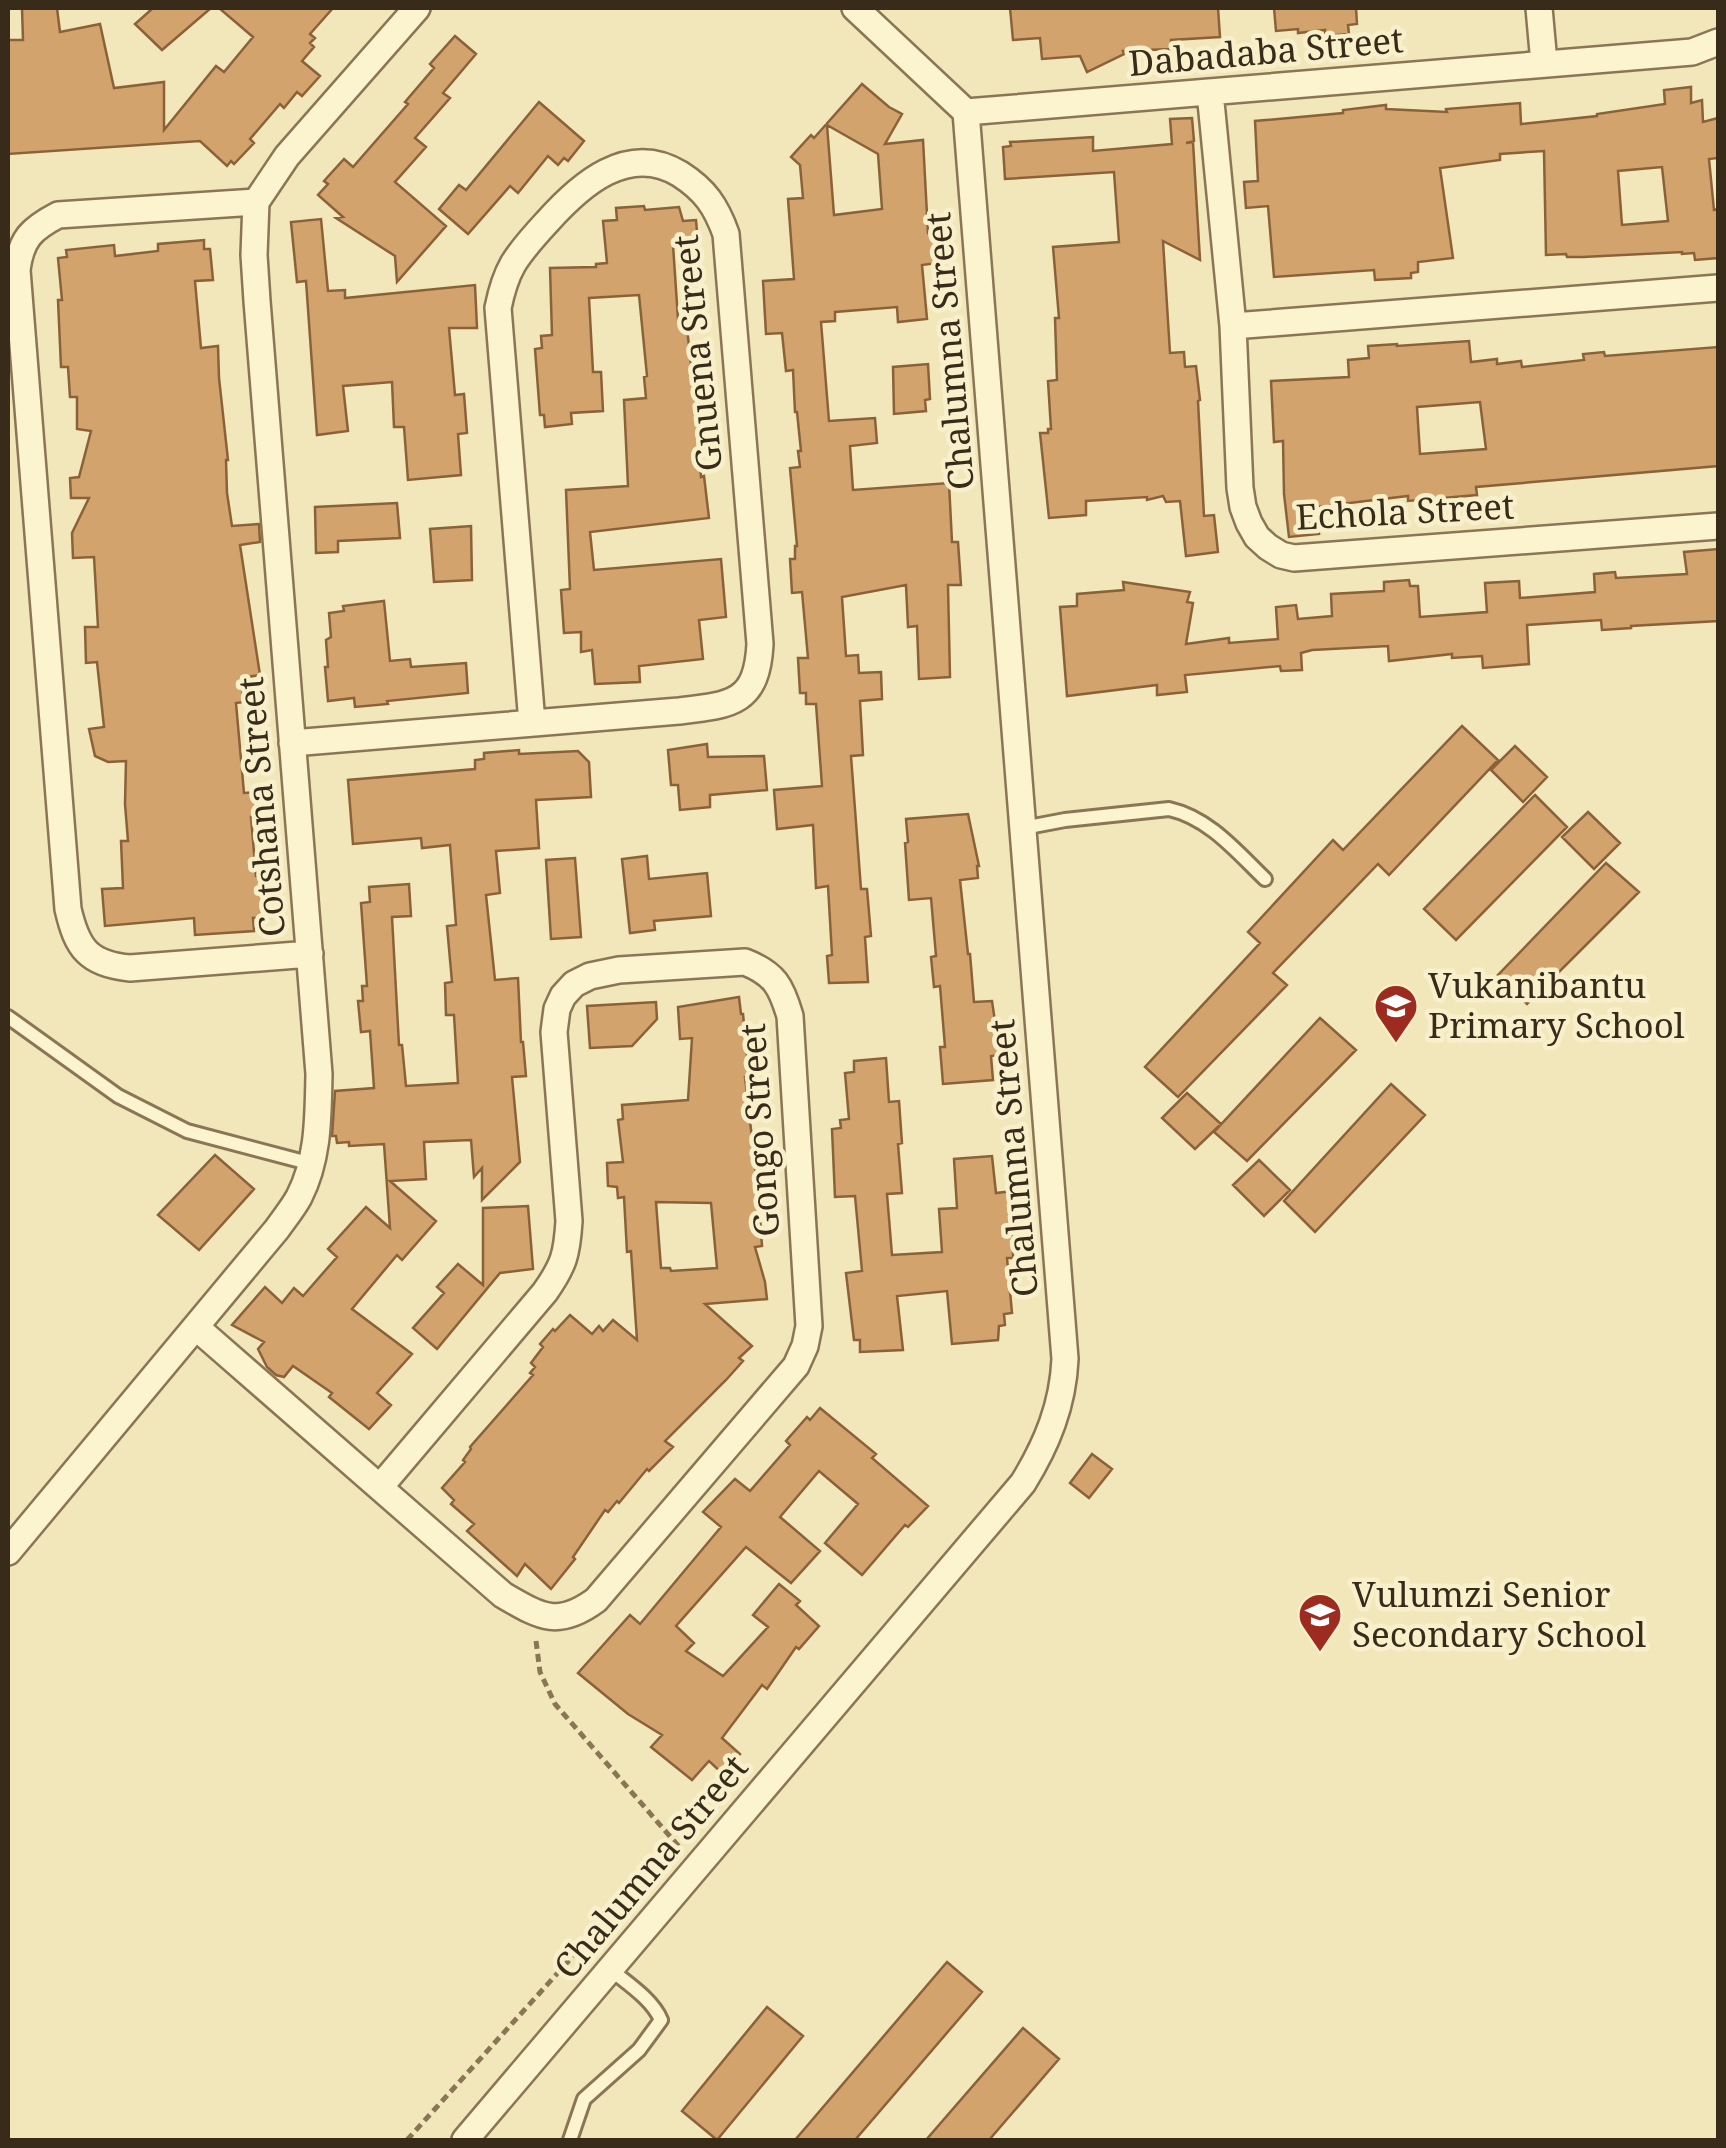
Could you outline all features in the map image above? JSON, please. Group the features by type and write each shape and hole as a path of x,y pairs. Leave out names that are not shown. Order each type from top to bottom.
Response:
{"street":[{"path":"310,954 130,968 108,966 80,946 72,928 16,270 20,250 30,234 58,215 256,202 287,156 417,8"},
{"path":"855,8 966,112"},
{"path":"1539,8 1544,64"},
{"name":"Dabadaba Street","path":"966,112 1692,52 1718,42"},
{"name":"Echola Street","path":"1210,92 1233,326 1240,488 1243,507 1257,536 1268,547 1294,558 1718,526"},
{"name":"Chalumna Street","path":"465,2140 1023,1483 1047,1440 1064,1386 1065,1359 966,112"},
{"name":"Gnuena Street","path":"292,743 532,723 716,707 748,690 756,676 760,644 726,234 718,211 705,194 670,168 650,163 629,164 579,188 513,263 500,296 532,723"},
{"name":"Cotshana Street","path":"8,1552 277,1229 299,1198 312,1164 318,1130 318,1074 256,301 256,202"},
{"path":"1233,326 1718,288"},
{"name":"Gongo Street","path":"380,1487 561,1270 568,1221 554,1032 563,996 574,984 590,976 618,970 745,962 763,969 784,994 790,1016 809,1326 805,1346 796,1366 596,1600 566,1618 538,1613"},
{"path":"197,1328 504,1595 538,1613"}],"lane":[{"path":"1023,828 1169,809 1197,818 1265,878"},
{"path":"8,1017 118,1096 187,1131 312,1164"},
{"path":"570,2140 584,2099 639,2050 662,2020 610,1970"}],"path":[{"path":"538,1613 540,1672 555,1704 697,1868"},
{"path":"406,2140 582,1946 603,1933 611,1933 628,1948"}],"building":[{"path":"22,8 57,8 60,32 100,24 114,88 164,82 164,130 216,66 224,72 253,37 219,8 333,8 310,34 315,38 310,43 314,47 302,61 320,76 302,96 297,92 284,108 280,104 250,139 254,143 234,164 231,161 227,166 200,141 8,154 8,40 23,40"},
{"path":"153,8 211,8 162,50 135,24"},
{"path":"1010,8 1218,8 1220,37 1171,40 1171,49 1123,51 1124,54 1087,72 1080,56 1042,59 1040,38 1013,40"},
{"path":"1274,8 1356,8 1357,24 1348,25 1349,34 1325,36 1325,30 1276,31"},
{"path":"455,36 476,54 443,93 450,98 415,138 426,147 395,182 446,226 397,282 395,256 336,218 343,217 318,195 328,184 324,181 344,159 353,167 408,104 405,102 434,68 430,64"},
{"path":"862,84 902,114 885,144 923,140 928,233 935,233 937,263 922,265 927,319 898,322 897,307 835,312 835,321 821,322 829,421 875,418 877,443 850,446 853,490 949,483 952,542 958,542 961,585 948,585 950,677 919,679 917,626 908,627 906,585 842,597 846,656 858,655 859,673 881,672 882,699 860,701 863,755 851,756 861,889 867,889 871,936 865,937 868,982 829,983 827,956 832,955 828,886 816,888 813,825 777,829 774,790 822,786 816,704 806,704 806,693 800,693 798,658 808,658 802,592 792,593 790,559 795,559 797,546 790,468 800,467 801,451 793,370 786,371 782,333 766,334 763,281 794,279 788,199 803,198 800,165 791,157 811,135 814,138","holes":["827,125 878,154 882,209 834,215"]},
{"path":"1691,87 1691,103 1702,100 1703,122 1718,118 1718,158 1709,159 1714,210 1718,209 1718,258 1695,260 1694,253 1682,252 1546,255 1544,151 1500,154 1500,160 1440,168 1453,258 1418,262 1418,272 1411,273 1411,278 1375,280 1374,270 1274,277 1268,206 1246,208 1244,182 1258,181 1255,121 1386,105 1386,109 1447,112 1446,109 1520,103 1521,124 1665,104 1664,90","holes":["1662,167 1668,221 1622,225 1618,171"]},
{"path":"539,102 584,141 568,161 564,158 558,165 548,156 518,193 510,186 468,234 439,209 459,185 466,190"},
{"path":"1192,118 1194,141 1186,143 1193,142 1200,260 1163,241 1170,353 1184,352 1185,367 1196,366 1204,516 1214,515 1218,552 1186,556 1180,501 1166,502 1163,496 1086,501 1086,515 1049,518 1040,433 1051,429 1048,381 1057,380 1055,318 1059,318 1053,247 1119,242 1114,172 1005,179 1003,147 1011,146 1010,142 1093,137 1093,151 1172,144 1170,119"},
{"path":"644,206 645,210 679,207 683,221 696,220 698,243 673,245 678,319 686,319 692,373 698,372 699,383 704,383 706,411 696,412 709,518 590,532 594,570 721,559 726,617 699,620 703,659 639,666 640,682 595,684 592,650 581,652 581,632 564,633 561,590 570,589 566,490 628,486 624,400 646,398 639,295 589,298 593,372 601,372 603,411 571,413 572,424 545,427 544,415 540,415 535,349 542,348 541,336 552,335 550,268 596,267 607,263 603,221 617,220 616,208"},
{"path":"321,219 328,291 345,290 345,298 475,285 477,328 449,328 455,395 464,394 467,433 458,434 461,475 408,480 404,427 394,427 392,382 343,386 348,431 317,435 306,281 297,282 291,222"},
{"path":"204,240 204,249 210,249 213,280 195,281 201,348 218,346 232,526 259,524 260,542 240,545 260,675 241,678 244,702 236,703 244,793 259,792 261,817 251,817 256,876 262,876 264,917 253,918 254,931 195,935 194,918 105,926 102,889 123,888 121,841 128,841 126,761 108,762 95,756 89,729 104,727 97,662 86,663 85,627 98,627 94,557 73,558 72,533 89,498 71,498 70,478 79,477 91,431 77,429 77,397 70,397 68,367 61,367 58,258 67,257 66,250 114,245 115,256 158,251 158,244"},
{"path":"1469,341 1471,362 1521,361 1522,367 1584,360 1583,354 1604,352 1605,356 1718,347 1718,466 1476,487 1477,495 1408,501 1408,496 1316,507 1319,534 1289,537 1283,441 1274,442 1271,381 1349,377 1348,360 1369,358 1368,346","holes":["1480,402 1486,449 1420,454 1417,407"]},
{"path":"928,364 930,399 925,400 926,411 894,414 893,367"},
{"path":"397,503 400,538 338,541 338,552 316,553 315,507"},
{"path":"471,526 472,580 434,582 430,529"},
{"path":"1718,549 1718,621 1602,630 1601,620 1527,625 1529,664 1483,668 1482,656 1452,658 1452,654 1389,661 1388,646 1312,650 1301,653 1302,670 1281,671 1280,666 1185,675 1187,692 1157,695 1157,685 1067,696 1060,607 1077,606 1077,594 1124,590 1123,582 1190,592 1187,602 1193,603 1186,644 1229,638 1229,643 1278,639 1276,607 1296,605 1298,619 1332,616 1331,594 1384,591 1384,582 1409,580 1410,586 1418,586 1420,617 1487,612 1485,583 1519,581 1520,598 1595,592 1594,574 1615,572 1616,578 1687,574 1684,552"},
{"path":"384,601 390,661 410,659 411,667 466,663 468,693 355,707 354,698 328,701 325,667 326,640 331,637 329,613 344,611 343,606"},
{"path":"1462,726 1498,760 1389,875 1378,864 1273,973 1287,985 1178,1097 1145,1067 1260,943 1248,932 1333,840 1343,850"},
{"path":"707,744 708,757 764,756 767,790 710,795 710,807 680,810 678,785 671,785 668,750"},
{"path":"1515,746 1547,777 1523,802 1491,770"},
{"path":"519,750 519,754 578,751 589,762 591,797 536,800 539,848 496,851 500,893 486,895 495,980 518,978 526,1076 512,1077 520,1162 482,1200 482,1168 474,1177 471,1140 424,1142 426,1179 390,1181 436,1221 402,1260 397,1255 352,1309 412,1354 377,1393 391,1405 369,1429 329,1397 332,1393 293,1366 284,1377 276,1375 258,1349 264,1342 232,1325 265,1287 282,1303 294,1288 303,1296 337,1257 328,1249 366,1207 390,1228 384,1144 349,1146 349,1142 337,1143 336,1136 332,1136 335,1091 374,1088 370,1031 361,1032 358,1001 363,1001 362,986 367,986 361,903 370,902 369,887 409,884 411,916 392,917 399,1045 406,1086 458,1083 454,1015 446,1015 445,983 452,982 447,926 456,925 450,845 422,848 421,838 353,844 348,780 475,769 475,760 484,759 484,753"},
{"path":"1535,795 1567,827 1456,940 1424,909"},
{"path":"1588,812 1620,843 1594,869 1562,837"},
{"path":"968,814 978,878 960,880 974,1002 992,1001 1000,1055 991,1056 993,1080 943,1084 940,1047 945,1047 940,986 934,987 931,957 936,956 931,898 909,900 906,819"},
{"path":"647,856 649,879 707,873 711,916 654,921 655,930 630,933 622,859"},
{"path":"575,858 581,937 551,939 546,860"},
{"path":"1606,863 1639,892 1527,1004 1498,975"},
{"path":"739,997 762,1246 755,1247 767,1299 705,1304 752,1346 739,1358 743,1361 726,1380 665,1441 673,1447 647,1469 619,1503 608,1512 605,1510 551,1589 525,1564 517,1576 467,1531 474,1524 451,1504 454,1500 442,1488 465,1462 470,1447 533,1375 530,1373 535,1367 531,1363 543,1347 540,1344 570,1315 592,1334 599,1326 603,1331 613,1320 637,1340 624,1197 618,1198 617,1187 608,1186 607,1163 623,1162 618,1120 623,1119 622,1105 688,1100 692,1038 680,1039 678,1007","holes":["656,1202 711,1203 717,1268 661,1268"]},
{"path":"656,1002 657,1019 632,1046 590,1048 587,1006"},
{"path":"1320,1018 1356,1050 1247,1161 1214,1132"},
{"path":"886,1058 889,1102 899,1101 902,1143 898,1144 902,1193 887,1194 892,1255 942,1252 939,1209 957,1208 954,1159 992,1156 996,1193 1013,1191 1013,1258 1007,1258 1012,1313 1004,1314 1005,1325 999,1326 998,1340 952,1344 947,1291 897,1296 903,1350 860,1352 860,1340 854,1340 846,1273 862,1271 855,1196 835,1197 832,1129 841,1128 840,1120 849,1119 845,1073 854,1072 854,1061"},
{"path":"1391,1084 1425,1115 1315,1232 1284,1201"},
{"path":"1187,1093 1221,1124 1195,1149 1162,1118"},
{"path":"215,1155 254,1189 199,1250 158,1215"},
{"path":"1259,1160 1290,1190 1264,1216 1233,1185"},
{"path":"528,1206 533,1269 500,1273 437,1349 413,1328 444,1293 437,1287 458,1264 483,1285 483,1208"},
{"path":"820,1408 876,1454 872,1458 928,1506 908,1527 905,1525 862,1575 825,1543 858,1504 819,1471 780,1517 820,1551 791,1583 746,1547 676,1626 694,1643 686,1651 723,1676 768,1627 753,1615 779,1584 800,1601 796,1605 819,1626 799,1649 796,1647 767,1689 762,1685 722,1738 740,1754 723,1774 709,1761 692,1780 651,1747 662,1735 628,1714 578,1673 630,1615 640,1624 721,1527 703,1512 735,1479 750,1491 790,1445 786,1441"},
{"path":"1092,1454 1112,1469 1089,1498 1070,1483"},
{"path":"947,1962 982,1992 855,2140 795,2140"},
{"path":"767,2007 803,2036 717,2140 682,2111"},
{"path":"1023,2028 1059,2059 989,2140 926,2140"}],"place":[{"name":"Vukanibantu Primary School","path":"1396,1044"},
{"name":"Vulumzi Senior Secondary School","path":"1320,1653"}]}
